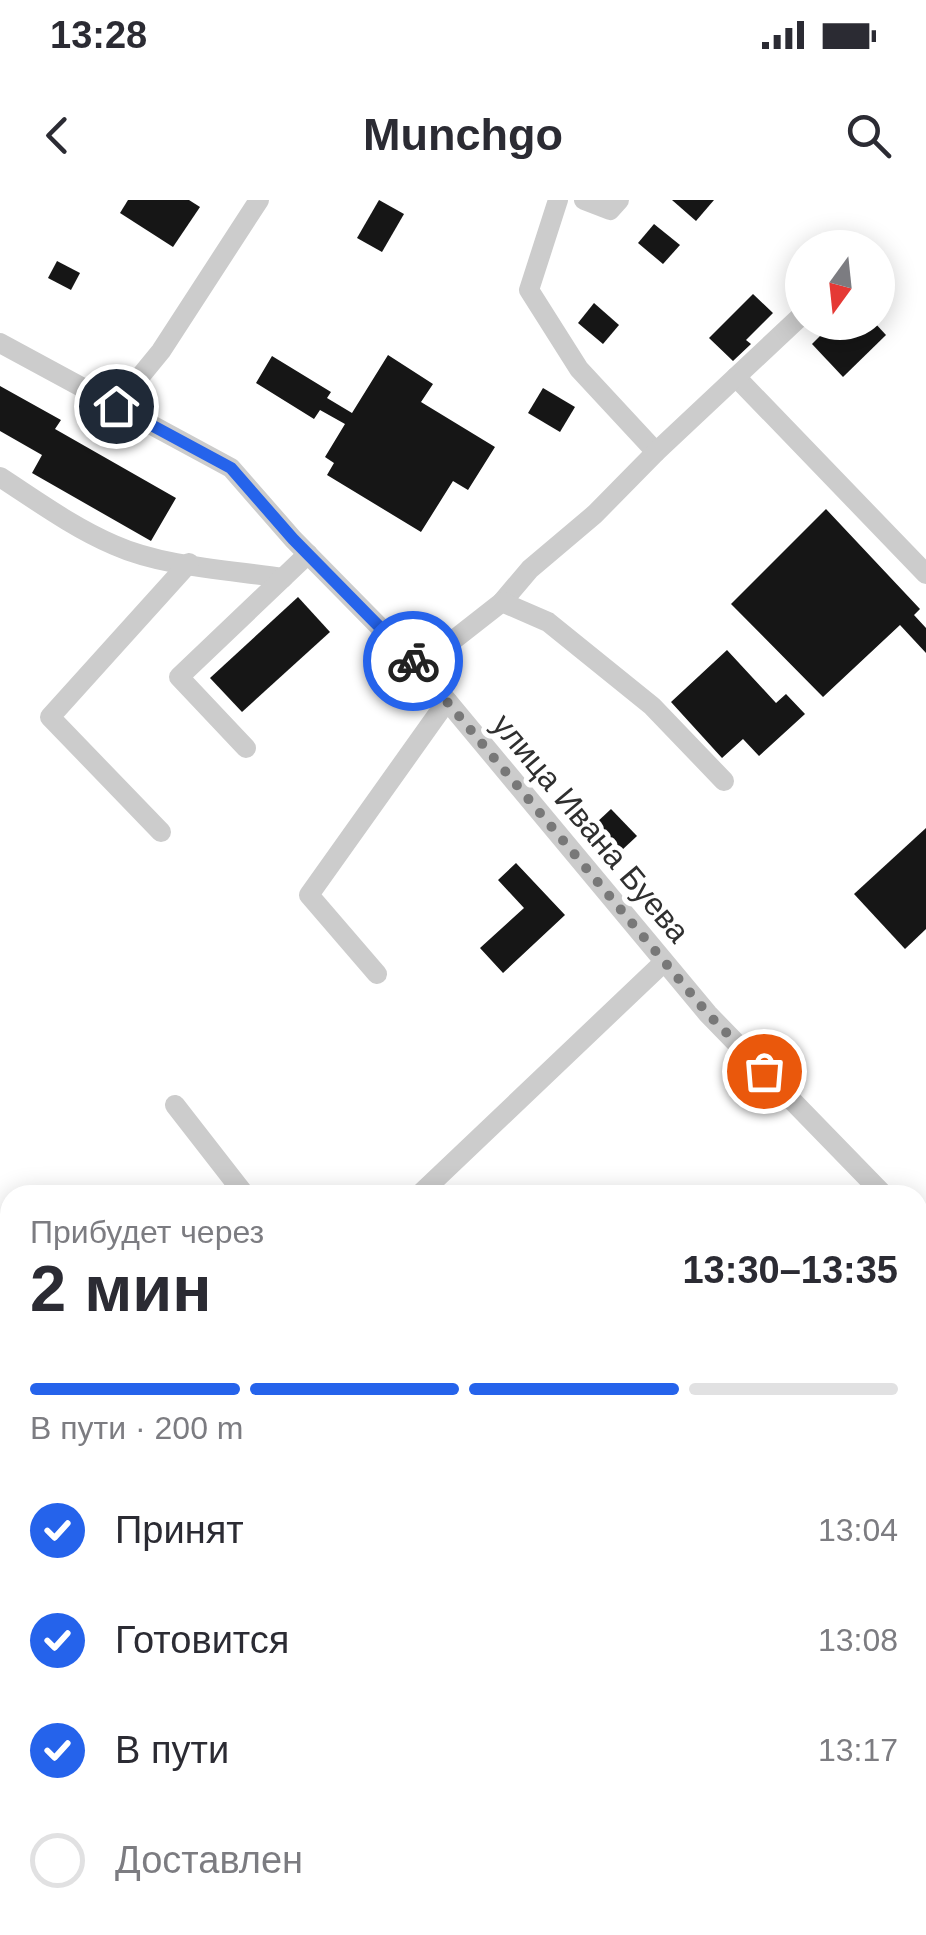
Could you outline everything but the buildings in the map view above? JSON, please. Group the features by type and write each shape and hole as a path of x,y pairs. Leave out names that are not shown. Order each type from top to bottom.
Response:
{"street":[{"path":"116,406 161,351 259,200"},
{"path":"558,200 528,290 579,368 656,452"},
{"path":"584,200 614,205"},
{"path":"419,667 502,602 530,569 595,514 785,331"},
{"name":"улица Ивана Буева","path":"0,344 231,468 308,554 419,667 708,1014 874,1185"},
{"path":"736,377 926,574"},
{"path":"0,477 66,520 116,546 155,558 283,578"},
{"path":"246,748 179,677 308,554"},
{"path":"161,832 50,716 189,563"},
{"path":"502,602 548,622 652,706 724,782"},
{"path":"377,974 309,895 447,702"},
{"path":"429,1185 664,962"},
{"path":"175,1106 237,1185"}],"way so far":[{"path":"413,661 708,1014 764,1071"}],"route":[{"path":"116,406 231,468 293,539 413,661"}]}
